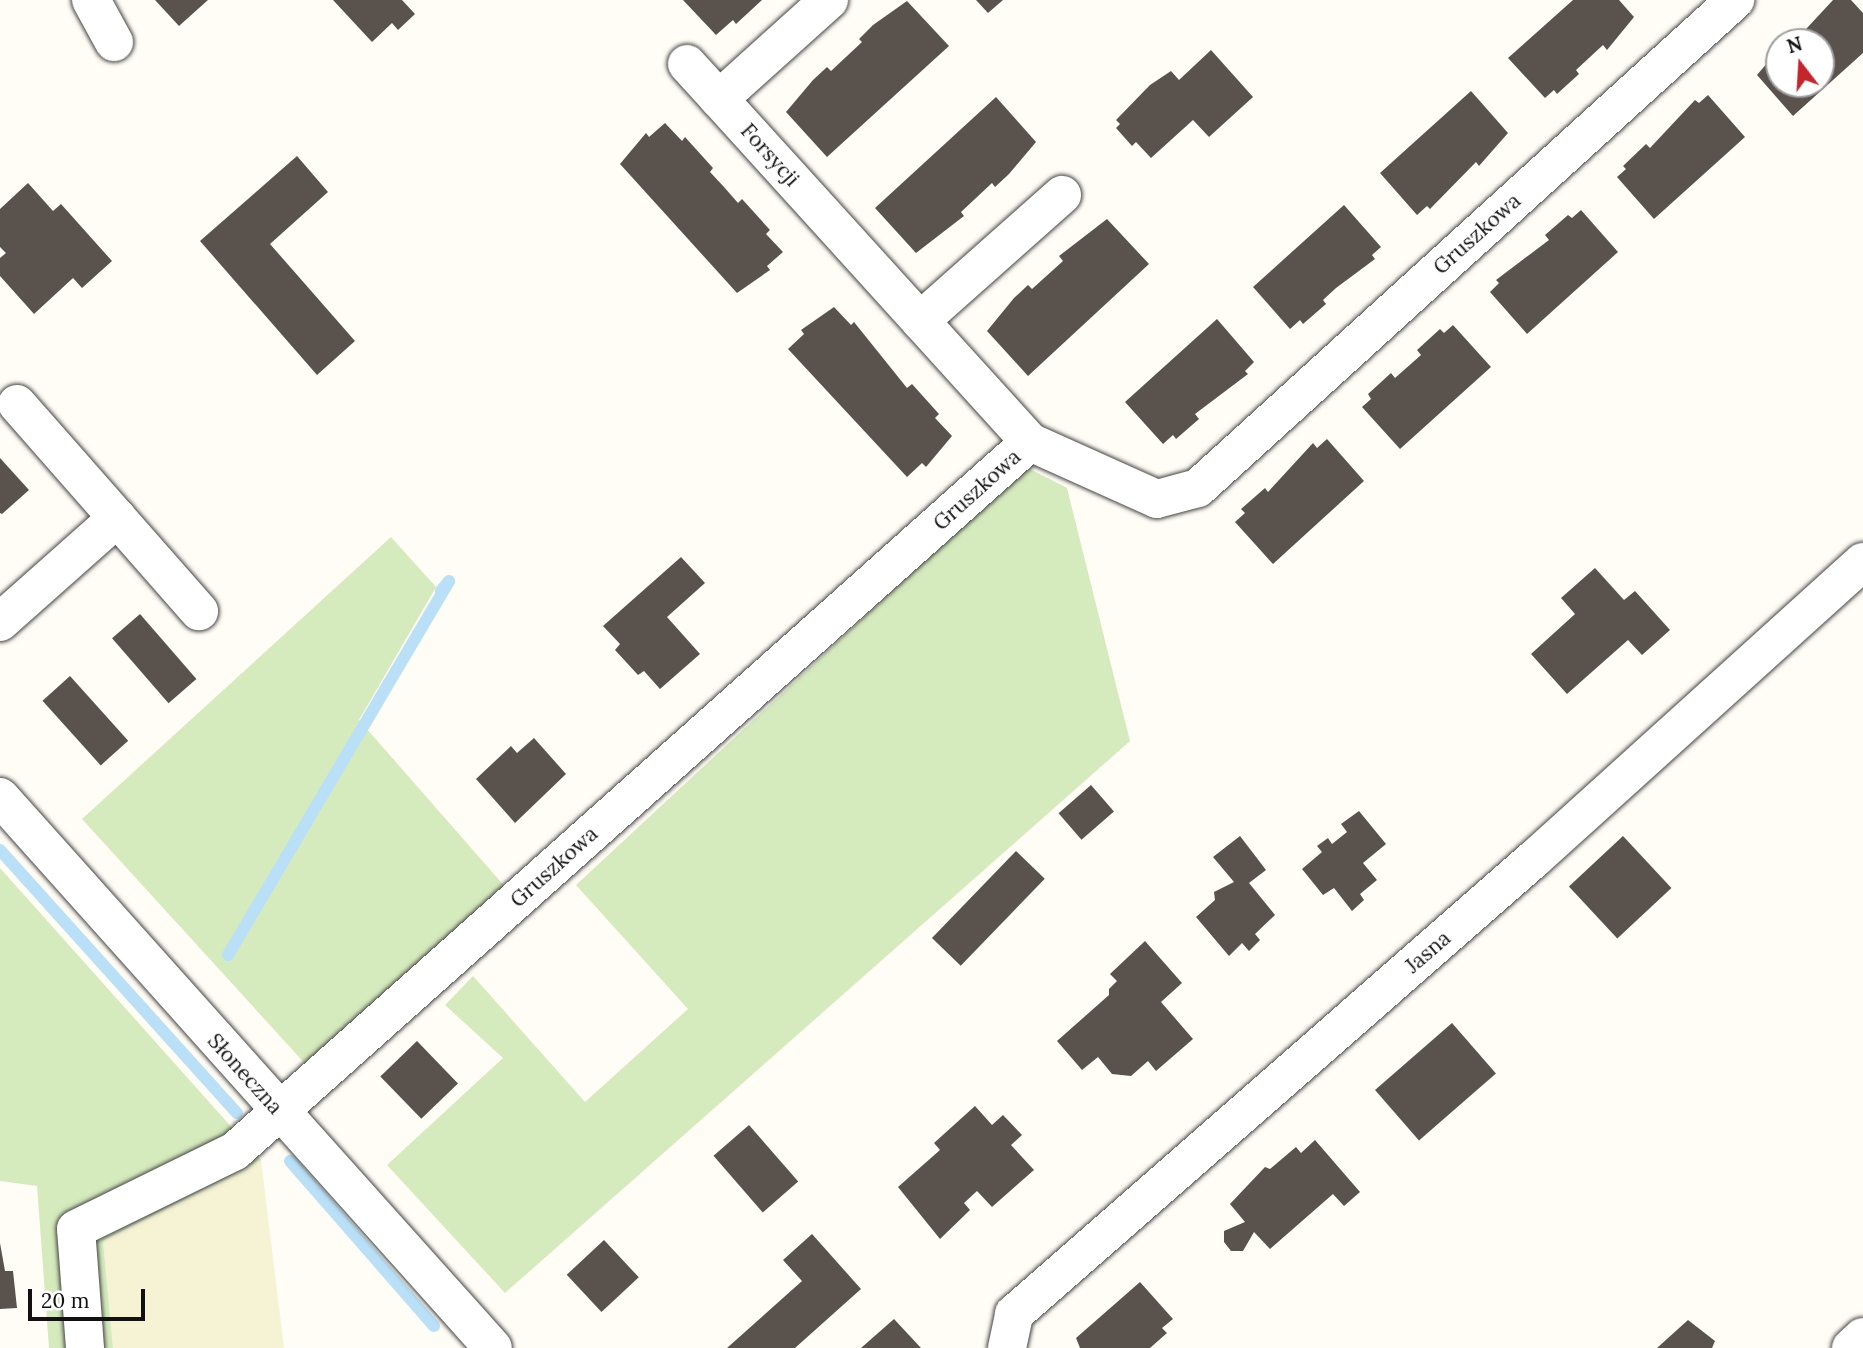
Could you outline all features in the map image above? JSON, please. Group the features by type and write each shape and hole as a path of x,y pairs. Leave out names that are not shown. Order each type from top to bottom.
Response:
{"street":[{"path":"92,0 114,41"},
{"path":"719,99 829,0"},
{"name":"Gruszkowa","path":"85,1348 76,1229 235,1151 1030,442 1157,499 1198,488 1735,0"},
{"name":"Forsycji","path":"687,64 1030,442"},
{"path":"920,321 1062,195"},
{"path":"17,404 200,611"},
{"path":"0,622 117,518"},
{"name":"Jasna","path":"1007,1348 1013,1314 1534,859 1863,562"},
{"name":"Słoneczna","path":"0,797 279,1113 493,1348"},
{"path":"1851,1348 1863,1337"}],"shaded area":[{"path":"261,1160 284,1348 113,1348 103,1241"}],"green space":[{"path":"1026,467 1067,488 1130,741 505,1293 387,1165 503,1058 445,1005 473,976 585,1102 688,1009 576,885"},
{"path":"391,537 436,587 359,720 507,889 309,1068 82,819"},
{"path":"0,868 261,1160 103,1241 113,1348 49,1348 37,1186 0,1181"}],"building":[{"path":"155,0 208,0 179,26"},
{"path":"333,0 402,0 415,14 398,30 392,23 372,42"},
{"path":"683,0 762,0 736,24 733,20 716,35"},
{"path":"976,0 1003,0 988,13"},
{"path":"1573,0 1619,0 1634,17 1607,50 1603,45 1576,70 1579,74 1557,94 1554,90 1545,98 1508,58"},
{"path":"1833,0 1851,0 1863,13 1863,53 1835,78 1835,28 1807,28"},
{"path":"907,1 949,46 827,157 786,112 827,67 831,71 862,42 859,39 873,25"},
{"path":"1211,50 1253,97 1209,137 1193,120 1151,158 1136,142 1132,146 1116,128 1120,124 1116,120 1150,85 1171,71 1179,80"},
{"path":"1765,66 1765,84 1757,75"},
{"path":"1471,91 1508,133 1479,166 1476,162 1430,209 1427,206 1417,215 1380,173"},
{"path":"1708,95 1745,137 1654,219 1617,177 1626,169 1623,166 1646,144 1650,148 1695,100 1699,103"},
{"path":"996,97 1036,142 1009,174 995,187 992,183 961,212 964,216 916,253 875,208"},
{"path":"1777,98 1813,98 1793,116"},
{"path":"665,123 682,141 685,137 713,168 710,172 738,203 742,199 770,230 766,234 783,252 767,266 770,270 737,293 620,164 646,133 649,137"},
{"path":"297,156 328,192 270,244 355,341 317,375 200,241"},
{"path":"28,183 53,211 61,204 112,261 82,288 73,278 34,314 0,276 0,258 6,253 0,247 0,209"},
{"path":"1344,205 1381,247 1372,255 1375,259 1323,300 1326,304 1303,324 1300,320 1290,329 1253,287"},
{"path":"1581,210 1618,252 1527,334 1490,292 1499,283 1496,280 1549,240 1545,235 1568,215 1572,218"},
{"path":"1107,219 1149,264 1028,376 987,331 1028,285 1032,289 1063,261 1059,256"},
{"path":"834,307 851,325 854,322 907,388 912,384 939,414 935,418 952,436 926,467 922,463 907,477 788,349 804,334 801,330"},
{"path":"1217,319 1254,362 1245,371 1248,374 1195,414 1199,419 1176,439 1173,435 1163,444 1125,402"},
{"path":"1453,325 1491,367 1400,449 1362,407 1371,399 1368,394 1391,373 1395,378 1421,355 1417,350 1440,329 1444,333"},
{"path":"1327,439 1364,481 1273,564 1235,522 1245,513 1241,509 1265,488 1268,492 1313,443 1317,448"},
{"path":"0,458 29,490 2,514 0,513"},
{"path":"681,557 705,583 667,617 700,654 660,689 644,671 638,675 615,650 620,644 603,626"},
{"path":"1595,568 1624,600 1635,591 1670,630 1642,655 1628,640 1567,694 1531,654 1575,614 1561,598"},
{"path":"140,614 196,679 168,703 112,638"},
{"path":"70,676 128,741 101,765 43,701"},
{"path":"534,738 566,774 515,823 476,779 511,746 517,753"},
{"path":"1091,785 1114,811 1082,840 1059,813"},
{"path":"1359,811 1386,844 1363,863 1377,880 1360,894 1364,900 1352,911 1334,888 1323,895 1302,869 1322,852 1317,846 1328,838 1332,844 1347,832 1341,824"},
{"path":"1240,836 1266,870 1249,883 1275,915 1255,934 1260,940 1249,951 1242,943 1229,956 1196,917 1215,900 1214,892 1234,882 1213,857"},
{"path":"1623,836 1671,888 1617,938 1569,886"},
{"path":"1016,851 1045,879 961,966 932,938"},
{"path":"1145,941 1182,983 1161,1002 1193,1039 1156,1071 1148,1061 1131,1076 1112,1074 1098,1057 1082,1070 1057,1041 1109,995 1109,989 1117,981 1110,974"},
{"path":"1452,1023 1496,1074 1419,1140 1375,1090"},
{"path":"417,1041 458,1083 421,1119 380,1076"},
{"path":"975,1106 992,1125 1003,1115 1022,1135 1011,1145 1034,1170 992,1207 977,1191 964,1203 970,1210 940,1239 898,1187 940,1150 934,1143"},
{"path":"749,1125 798,1182 763,1212 714,1156"},
{"path":"1315,1140 1360,1192 1344,1206 1333,1194 1270,1249 1254,1232 1243,1251 1231,1251 1224,1242 1224,1231 1245,1222 1230,1204 1265,1167 1270,1169 1296,1147 1301,1153"},
{"path":"812,1234 861,1289 795,1348 727,1348 802,1281 783,1260"},
{"path":"604,1240 639,1277 601,1312 567,1275"},
{"path":"0,1243 5,1271 13,1271 17,1308 0,1309"},
{"path":"1140,1282 1173,1319 1162,1328 1167,1333 1150,1348 1080,1348 1076,1338"},
{"path":"894,1319 921,1348 861,1348"},
{"path":"1688,1320 1715,1341 1712,1348 1657,1348"}],"waterway":[{"path":"228,955 449,581 441,591"},
{"path":"0,850 237,1113"},
{"path":"290,1161 434,1326"}]}
